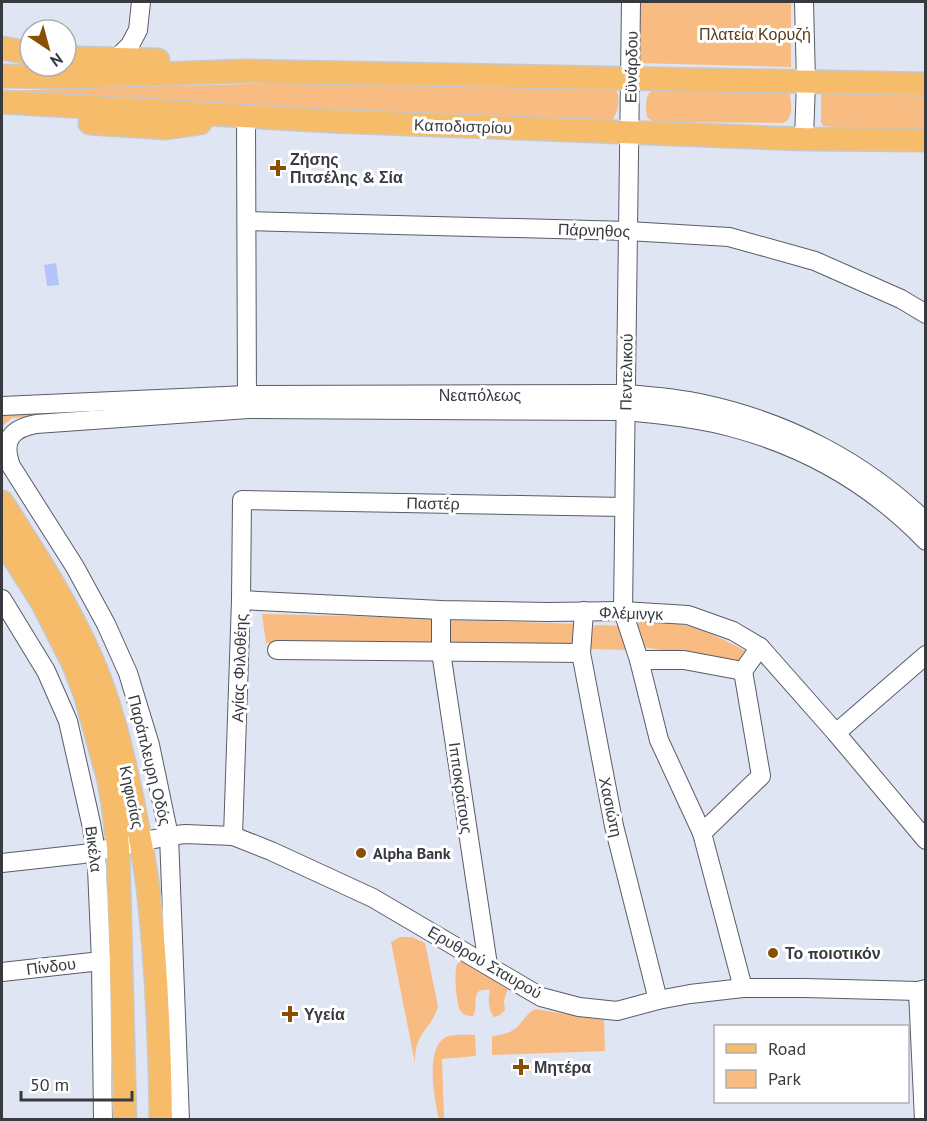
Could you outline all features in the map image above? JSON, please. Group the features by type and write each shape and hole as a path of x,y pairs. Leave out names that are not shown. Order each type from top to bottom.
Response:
{"main road":[{"path":"2,48 18,51"},
{"path":"78,57 198,60 246,71"},
{"path":"2,76 71,77 246,71 926,84"},
{"name":"Καποδιστρίου","path":"2,102 246,117 630,133 804,139 926,140"},
{"path":"2,116 166,128 246,117"},
{"name":"Κηφισίας","path":"2,502 42,564 91,656 103,686 125,763 149,896 159,1038 161,1119"},
{"name":"Κηφισίας","path":"2,539 42,602 73,663 85,694 108,777 113,804 107,849 125,1119"}],"street":[{"path":"116,59 130,45 138,30 141,2"},
{"name":"Εϋνάρδου","path":"630,133 631,2"},
{"path":"804,2 806,82 804,139"},
{"path":"246,117 248,402"},
{"name":"Πεντελικού","path":"630,133 623,610 639,660 659,740 702,833 743,988"},
{"name":"Πάρνηθος","path":"247,220 628,231 729,237 815,261 901,299 926,314"},
{"name":"Νεαπόλεως","path":"2,406 248,402 626,403 664,397 742,414 815,443 850,462 882,484 926,522"},
{"name":"Νεαπόλεως","path":"13,433 23,426 36,424 248,402"},
{"name":"Νεαπόλεως","path":"626,403 734,428 811,456 874,494 926,541"},
{"name":"Παράπλευρη Οδός","path":"13,433 7,450 11,466 75,567 106,624 128,673 150,745 168,836 180,1119"},
{"name":"Παστέρ","path":"242,500 624,507"},
{"name":"Αγίας Φιλοθέης","path":"233,836 242,500"},
{"name":"Βικέλα","path":"2,599 46,671 68,721 78,763 107,849 101,960 103,1119"},
{"name":"Φλέμινγκ","path":"241,600 441,610 623,610 688,615 733,631 760,647 926,840"},
{"name":"Ιπποκράτους","path":"441,610 441,652 488,965"},
{"name":"Χασιώτη","path":"584,611 581,653 614,826 658,1000"},
{"path":"702,833 761,776 743,670 760,647"},
{"path":"277,650 581,653"},
{"path":"836,733 926,655"},
{"path":"639,660 684,660 743,670"},
{"name":"Ερυθρού Σταυρού","path":"2,863 83,854 185,834 233,836 373,898 541,997 579,1007 617,1011 690,994 743,988 922,990"},
{"name":"Πίνδου","path":"2,972 101,960"},
{"path":"922,990 924,1119"}],"green space":[{"name":"Πλατεία Κορυζή","path":"639,2 791,2 791,67 635,63"},
{"path":"360,81 615,87 618,103 613,119 604,122 340,114 11,94 9,91 92,87"},
{"path":"663,88 788,91 791,114 784,123 653,122 647,117 647,99 649,93"},
{"path":"925,90 925,130 833,127 823,126 821,122 821,91"},
{"path":"229,401 229,404 12,418 2,426 2,415"},
{"path":"262,614 436,618 435,647 266,643"},
{"path":"447,620 583,624 581,647 447,645"},
{"path":"637,620 669,622 706,632 755,657 752,667 644,647 635,625"},
{"path":"595,625 623,626 630,650 590,649 592,630"},
{"path":"400,937 412,937 425,943 438,1006 418,1042 415,1063 391,942"},
{"path":"462,961 508,988 504,1001 505,1010 500,1015 494,1017 491,1010 490,990 479,991 477,994 473,1016 461,1012 457,1000 456,974 457,964"},
{"path":"535,1009 604,1020 605,1051 492,1055 492,1036 514,1030"},
{"path":"475,1035 476,1056 442,1059 444,1119 439,1119 433,1075 435,1052 439,1043 446,1037"}],"water":[{"path":"56,263 59,285 47,286 44,265"}],"place":[{"name":"Ζήσης Πιτσέλης & Σία","path":"278,168"},
{"name":"Alpha Bank","path":"361,853"},
{"name":"Το ποιοτικόν","path":"773,953"},
{"name":"Υγεία","path":"290,1014"},
{"name":"Μητέρα","path":"521,1067"}]}
